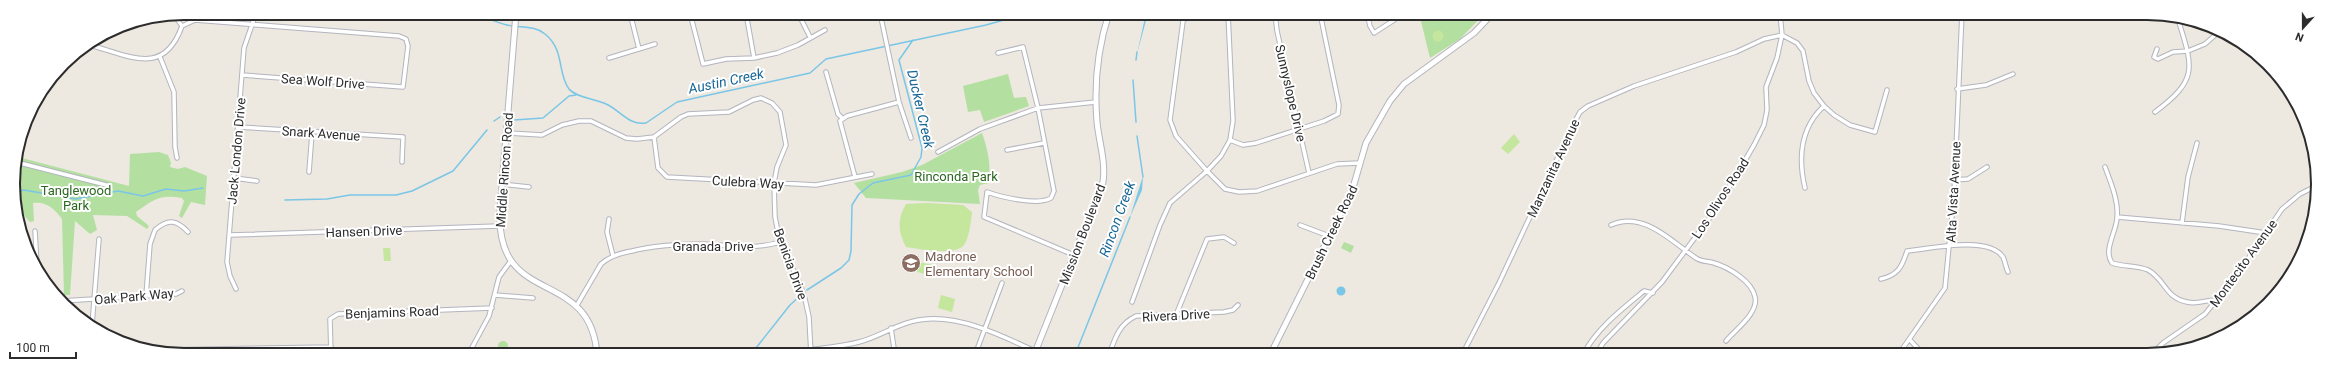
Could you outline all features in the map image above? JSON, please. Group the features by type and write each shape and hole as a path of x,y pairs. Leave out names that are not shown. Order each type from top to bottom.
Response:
{"street":[{"path":"178,20 182,26"},
{"path":"95,46 141,59 160,57 165,55 178,36 182,26 195,20 251,25"},
{"name":"Jack London Drive","path":"236,289 230,276 227,262 244,48 253,20"},
{"name":"Middle Rincon Road","path":"515,20 499,226 501,241 510,262 527,277 566,296 577,305 588,320 594,335 596,348"},
{"path":"632,20 639,49"},
{"path":"692,20 703,64 726,59 754,58 777,53 798,45 825,30"},
{"path":"747,20 754,58"},
{"path":"802,20 810,37"},
{"path":"881,20 899,102 911,138"},
{"name":"Mission Boulevard","path":"1037,348 1101,189 1104,175 1096,102 1098,63 1107,20"},
{"path":"1184,20 1170,120 1176,136 1206,171 1226,188 1239,192 1257,191 1337,164 1360,163"},
{"path":"1132,302 1160,225 1170,203 1221,156 1230,140 1233,121 1228,20"},
{"name":"Sunnyslope Drive","path":"1276,20 1277,32 1309,173"},
{"path":"1230,140 1243,145 1324,121 1338,114 1340,105 1322,20"},
{"path":"1369,20 1374,33 1394,20"},
{"name":"Brush Creek Road","path":"1273,348 1355,186 1360,163 1368,139 1395,93 1432,62 1479,28 1486,20"},
{"name":"Los Olivos Road","path":"1600,348 1603,343 1653,292 1717,208 1764,125 1767,110 1766,87 1777,58 1782,35 1781,20"},
{"name":"Alta Vista Avenue","path":"1904,348 1945,288 1950,245 1962,20"},
{"path":"2155,112 2176,95 2185,84 2190,68 2188,51 2179,23"},
{"name":"Sea Wolf Drive","path":"242,75 403,87 408,46 406,39 399,36 251,25"},
{"path":"1782,35 1797,43 1803,50 1809,81 1814,93 1824,106 1834,115 1850,125 1875,132 1887,90"},
{"name":"Manzanita Avenue","path":"1466,348 1499,283 1580,112 1588,106 1634,86 1736,52 1764,39 1782,35"},
{"path":"2157,49 2154,58 2158,59 2173,52 2188,51 2205,44 2216,35"},
{"path":"609,58 655,44"},
{"path":"998,53 1023,47 1038,108 1054,191 1051,198 1044,201 1002,198 987,192 983,213 988,220 1074,255"},
{"path":"160,57 174,92 175,147 177,158"},
{"path":"826,72 838,114 842,118"},
{"path":"1957,89 1986,85 2013,74"},
{"name":"Benicia Drive","path":"654,137 681,117 688,114 729,112 753,100 761,98 767,100 780,112 786,141 774,183 775,217 780,242 800,284 805,299 809,317 811,348"},
{"path":"842,118 899,102"},
{"path":"938,152 980,129 1038,108 1096,102"},
{"path":"1804,188 1800,168 1801,146 1813,119 1824,106"},
{"path":"842,118 840,126 855,177"},
{"path":"506,133 542,135 562,126 579,121 591,121 626,138 637,139 654,137"},
{"name":"Snark Avenue","path":"238,127 403,138 402,162"},
{"path":"309,172 312,133"},
{"name":"Culebra Way","path":"654,137 658,168 667,177 816,184 872,174"},
{"path":"1007,150 1044,142"},
{"path":"2182,223 2188,177 2198,143"},
{"path":"21,163 110,186"},
{"path":"1953,180 1968,179 1987,167"},
{"path":"2105,167 2111,184 2117,217 2108,253 2112,263 2149,271 2159,279 2170,294 2181,300 2197,303 2218,300"},
{"path":"234,178 257,181"},
{"path":"502,184 529,187"},
{"name":"Montecito Avenue","path":"2158,348 2163,343 2205,314 2218,300 2285,206 2300,194 2311,188"},
{"path":"2117,217 2266,233"},
{"path":"609,219 607,232 613,256"},
{"path":"146,296 150,244 155,230 168,221 176,221 188,232"},
{"path":"1611,225 1627,221 1644,224 1686,249 1698,259 1715,263 1732,271 1750,287 1755,297 1754,307 1749,316 1726,341"},
{"path":"1300,225 1329,236"},
{"name":"Hansen Drive","path":"230,235 499,226"},
{"path":"35,231 37,256"},
{"path":"1176,315 1207,239 1224,237 1234,243"},
{"path":"93,320 99,239"},
{"name":"Granada Drive","path":"577,305 601,264 613,256 640,249 684,244 752,247 768,246 780,242"},
{"path":"1881,279 1893,276 1900,270 1907,251 1950,245 1979,246 1996,251 2003,257 2008,272"},
{"path":"472,348 492,308 499,277 510,262"},
{"path":"978,348 1002,283"},
{"name":"Oak Park Way","path":"69,301 176,294 182,291"},
{"path":"1587,348 1625,307 1644,291 1653,292"},
{"path":"495,295 533,298"},
{"name":"Rivera Drive","path":"1111,348 1119,329 1128,320 1136,316 1224,312 1233,310 1238,305"},
{"name":"Benjamins Road","path":"331,347 330,319 338,314 492,308"},
{"path":"831,348 861,342 891,328 927,319 953,320 985,330 1024,348"},
{"path":"891,328 894,348"},
{"path":"1910,340 1917,348"},
{"path":"272,348 331,347"}],"green space":[{"path":"1421,20 1478,20 1460,39 1430,58"},
{"path":"1436,31 1440,31 1442,32 1442,40 1436,41 1433,38 1433,34"},
{"path":"1008,74 1014,98 1026,97 1029,106 984,122 980,110 968,112 963,86"},
{"name":"Rinconda Park","path":"982,133 986,145 990,176 989,183 980,185 978,190 980,204 866,198 854,183 902,172 922,165"},
{"path":"1514,134 1520,142 1508,154 1501,148"},
{"name":"Tanglewood Park","path":"159,152 168,155 171,163 170,167 178,169 185,167 207,176 205,205 191,202 182,218 179,216 184,201 182,198 163,197 153,201 136,212 137,216 149,226 147,229 127,216 93,215 97,230 90,234 75,221 70,295 64,295 62,219 50,206 42,203 33,203 34,221 30,222 23,214 20,195 22,158 129,186 130,154"},
{"path":"927,203 963,205 972,212 968,234 964,245 960,248 945,251 906,247 900,231 900,220 903,210 906,204"},
{"path":"1344,242 1354,246 1351,253 1341,248"},
{"path":"383,248 390,248 391,261 384,261"},
{"path":"919,262 933,265 930,275 917,272"},
{"path":"941,295 955,299 952,312 938,308"},
{"path":"503,341 507,344 507,348 499,348 498,346"}],"water":[{"path":"1144,20 1146,20 1137,54"},
{"path":"1143,177 1142,190 1130,217 1142,179"},
{"path":"1339,287 1343,287 1345,291 1343,295 1339,295 1337,293 1337,289"}],"waterway":[{"name":"Austin Creek","path":"491,20 507,25 532,28 541,31 556,47 565,83 572,92 602,102 630,120 640,123 646,123 677,102 810,73 826,59 1004,20"},
{"name":"Ducker Creek","path":"807,290 841,268 849,260 851,251 852,205 859,194 873,183 911,175 921,157 922,148 899,60 913,40"},
{"name":"Rincon Creek","path":"1136,60 1137,52"},
{"name":"Rincon Creek","path":"1133,80 1136,122"},
{"path":"514,120 543,118 569,96 576,95"},
{"path":"494,121 500,117"},
{"path":"285,200 327,199 350,195 396,195 412,191 453,171 487,130"},
{"name":"Rincon Creek","path":"1137,136 1143,177"},
{"path":"20,191 24,190 76,199 118,191 143,196 166,189 184,191 203,188"},
{"name":"Rincon Creek","path":"1078,348 1130,217"},
{"name":"Ducker Creek","path":"756,348 790,305 799,297"}],"place":[{"name":"Madrone Elementary School","path":"911,263"}]}
